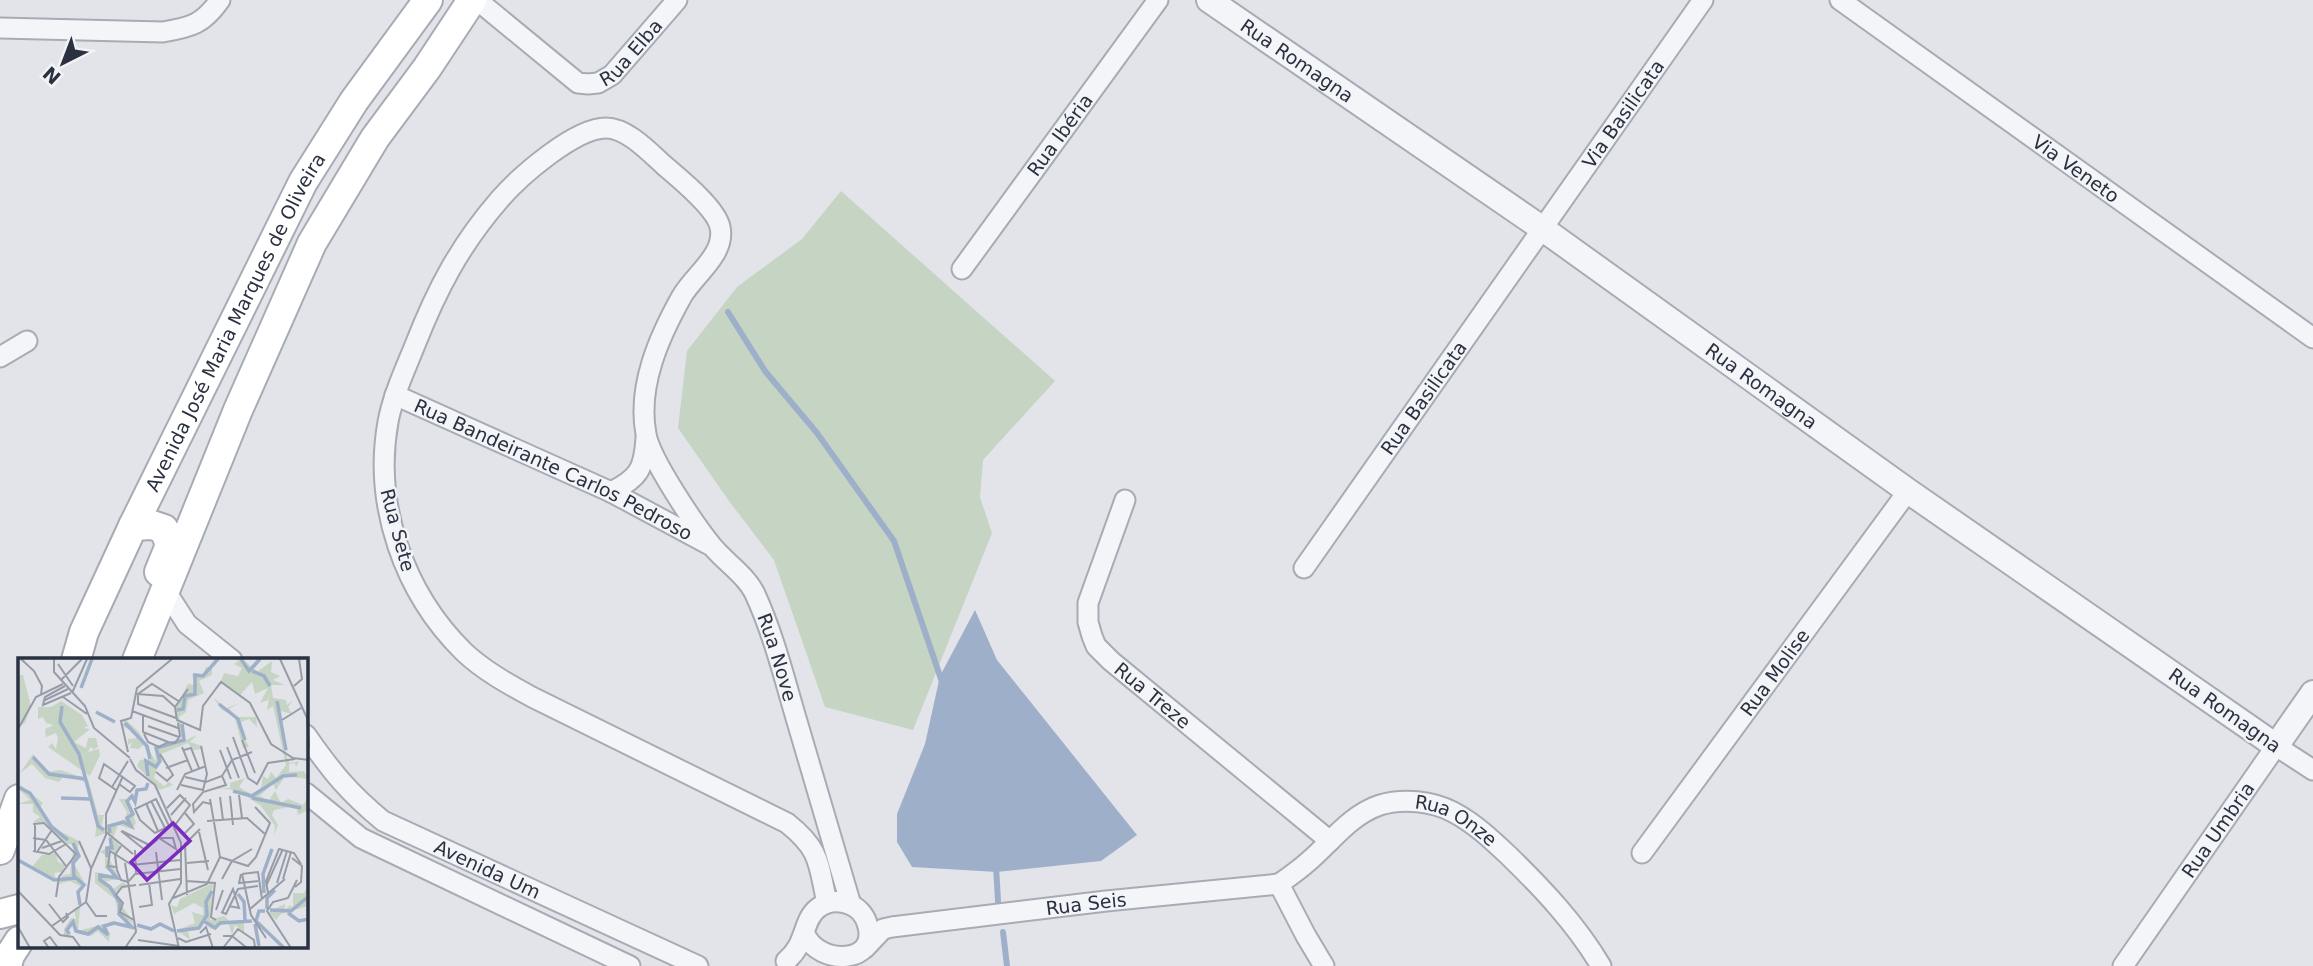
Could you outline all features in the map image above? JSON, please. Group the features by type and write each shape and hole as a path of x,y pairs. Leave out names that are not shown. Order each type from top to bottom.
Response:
{"main road":[{"name":"Avenida José Maria Marques de Oliveira","path":"77,658 85,632 133,526 303,182 354,101 428,0"},
{"name":"Avenida José Maria Marques de Oliveira","path":"138,658 238,410 312,243 375,138 472,0"},
{"path":"126,658 170,545 164,529 152,525 133,526"},
{"path":"0,850 18,802"},
{"path":"0,914 18,909"},
{"path":"7,966 18,943"}],"street":[{"path":"0,28 163,32 188,28 208,18 220,0"},
{"name":"Rua Elba","path":"477,0 578,83 588,85 612,75 677,0"},
{"name":"Rua Ibéria","path":"962,269 1158,0"},
{"name":"Rua Romagna","path":"1209,0 1543,229 1908,491 2313,770"},
{"name":"Via Basilicata","path":"1543,229 1703,0"},
{"name":"Via Veneto","path":"1840,0 2313,338"},
{"name":"Rua Sete","path":"720,223 710,209 678,178 632,138 610,128 587,133 536,164 509,189 466,241 440,285 395,395 383,473 390,516 411,581 430,612 466,653 531,697 788,822 808,840 815,851 827,903"},
{"name":"Rua Nove","path":"611,492 626,484 642,468 646,438 646,396 655,352 681,298 716,252 721,238 720,223"},
{"name":"Rua Basilicata","path":"1304,568 1543,229"},
{"path":"0,358 27,341"},
{"name":"Rua Bandeirante Carlos Pedroso","path":"395,395 611,492 712,546"},
{"name":"Rua Nove","path":"646,438 672,487 712,546 754,591 780,663 855,908"},
{"name":"Rua Molise","path":"1642,853 1908,491"},
{"name":"Rua Treze","path":"1125,500 1088,603 1088,622 1096,646 1329,841"},
{"path":"165,590 187,624 230,658"},
{"name":"Rua Umbria","path":"2123,966 2313,693"},
{"name":"Avenida Um","path":"308,738 351,794 383,821 698,966"},
{"name":"Avenida Um","path":"308,795 361,838 630,966"},
{"name":"Rua Onze","path":"1279,884 1309,861 1341,829 1368,810 1381,805 1426,803 1451,811 1478,828 1545,890 1576,928 1601,966"},
{"path":"1279,884 1324,966"},
{"name":"Rua Seis","path":"892,927 1106,901 1279,884"},
{"path":"780,964 798,948 812,914 827,903 841,902 892,927"},
{"path":"855,908 865,919 868,928 859,957"},
{"path":"805,934 814,952 831,963 841,964 859,957 883,929 892,927"},
{"path":"780,964 803,960 823,966"}],"green space":[{"path":"841,191 1055,381 983,460 980,497 992,533 913,730 825,707 774,560 678,428 687,351 737,287 802,239"}],"water":[{"path":"975,610 997,660 1137,835 1101,861 997,872 912,867 897,842 897,814 925,744 940,676"}],"waterway":[{"path":"728,312 765,371 817,433 894,541 942,682"},
{"path":"996,866 998,901"},
{"path":"1003,932 1007,966"}]}
